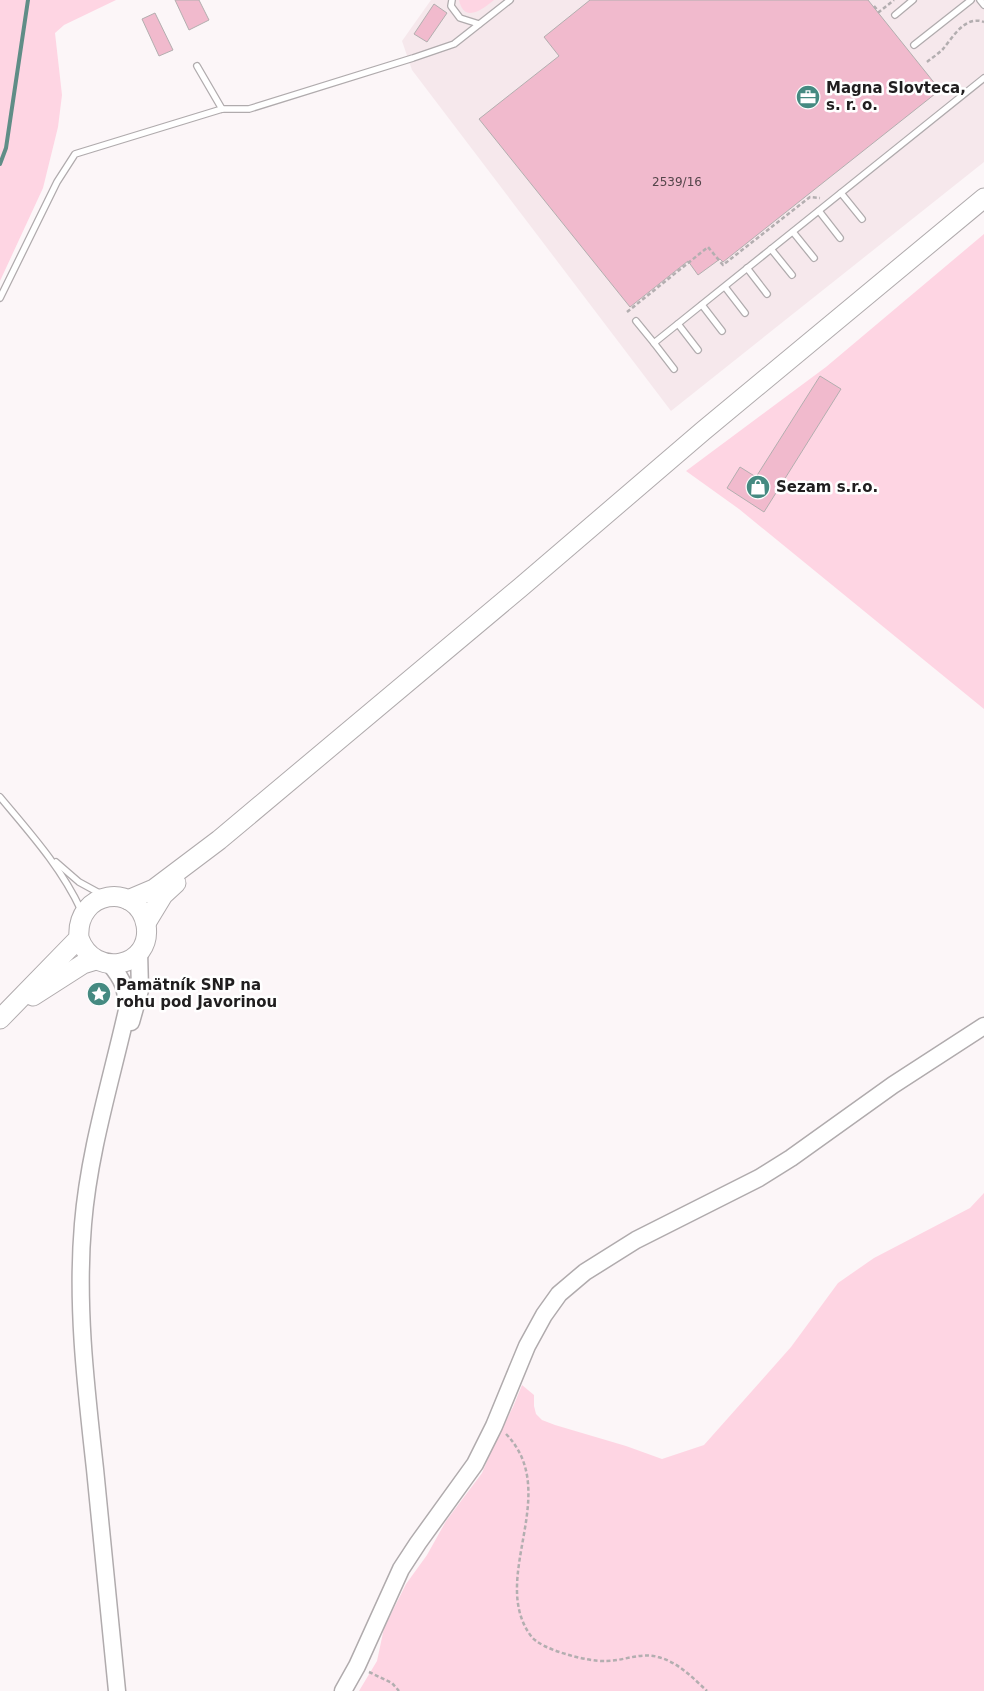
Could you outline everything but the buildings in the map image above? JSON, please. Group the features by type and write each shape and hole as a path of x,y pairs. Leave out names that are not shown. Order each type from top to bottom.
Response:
{"main road":[{"path":"128,900 154,889 220,840 703,431 984,198"},
{"path":"146,923 163,895 220,840"},
{"path":"3,1016 83,964 121,963 131,959 139,951 146,938 146,923 136,906 121,897 106,897 93,903 83,914 79,929 80,938 85,950 103,962"},
{"path":"3,1016 80,938"}],"street":[{"path":"113,1071 138,1001 140,980 139,951"},
{"path":"103,962 122,979 126,992 127,1010 100,1118 89,1175 81,1262 82,1324 86,1383 117,1691"},
{"path":"343,1691 401,1569 475,1464 494,1426 536,1329 552,1303 572,1282 599,1262 636,1240 759,1178 792,1158 893,1085 984,1026"}],"lane":[{"path":"452,0 451,6 460,18 479,24"},
{"path":"0,298 57,182 75,154 222,109 249,109 454,44 510,0"},
{"path":"895,15 914,0"},
{"path":"914,45 971,0"},
{"path":"980,0 984,5"},
{"path":"197,66 222,109"},
{"path":"654,343 984,78"},
{"path":"841,193 862,219"},
{"path":"819,211 840,238"},
{"path":"793,232 814,258"},
{"path":"771,249 792,275"},
{"path":"747,268 768,294"},
{"path":"724,287 745,313"},
{"path":"702,305 722,332"},
{"path":"636,321 674,369"},
{"path":"678,324 698,350"},
{"path":"0,796 49,855 69,884 83,914"},
{"path":"49,855 79,882 92,891 106,897"}],"path":[{"path":"874,6 879,12 894,0"},
{"path":"927,62 971,21 984,22"},
{"path":"627,312 708,247 723,265 810,197 824,198"},
{"path":"494,1426 516,1444 527,1473 530,1493 529,1508 521,1552 518,1588 520,1609 526,1628 533,1639 543,1645 578,1657 604,1661 642,1655 659,1657 683,1668 707,1691"},
{"path":"356,1666 392,1683 399,1691"}],"shaded area":[{"path":"0,0 116,0 64,25 55,33 62,95 58,127 43,188 0,281"},
{"path":"431,0 984,0 984,162 671,411 412,70 402,41"},
{"path":"459,0 494,0 485,7 469,13 461,7"},
{"path":"984,234 984,709 739,509 686,471 826,367"},
{"path":"984,1193 984,1691 359,1691 377,1661 384,1628 406,1584 427,1555 446,1521 482,1473 522,1385 534,1395 536,1414 542,1420 555,1425 662,1459 704,1445 791,1347 838,1283 874,1258 970,1208"}],"waterway":[{"path":"0,164 6,148 28,0"}],"place":[{"name":"Magna Slovteca, s. r. o.","path":"808,97"},
{"name":"Sezam s.r.o.","path":"758,487"},
{"name":"Pamätník SNP na rohu pod Javorinou","path":"99,994"}]}
